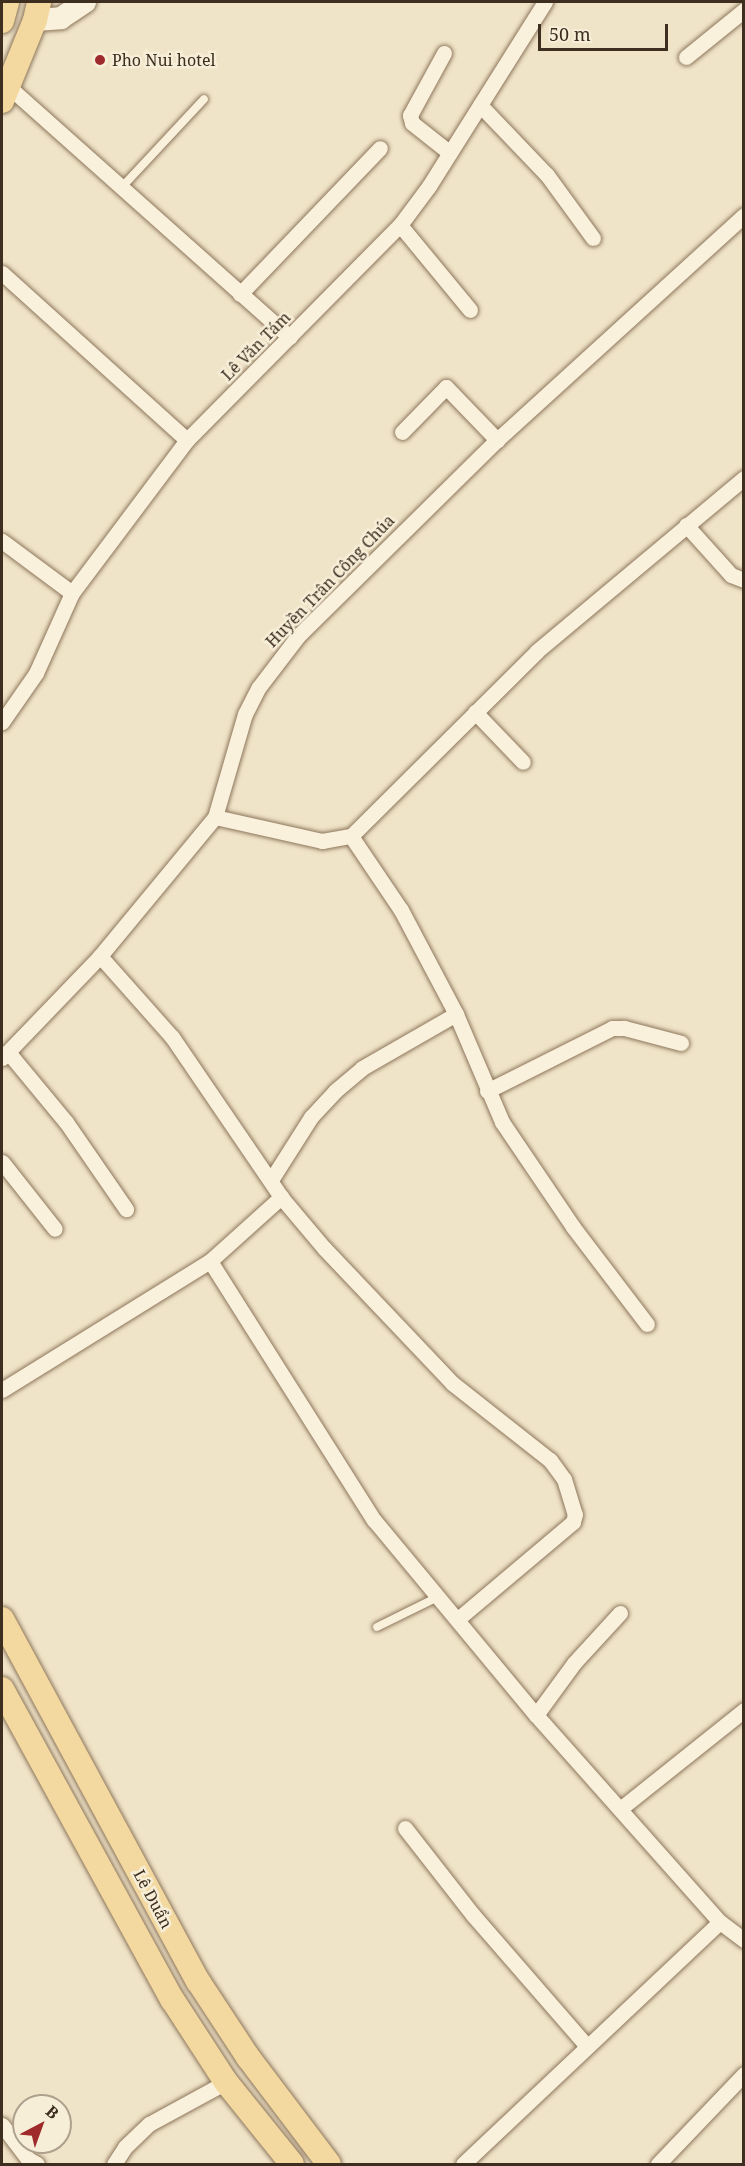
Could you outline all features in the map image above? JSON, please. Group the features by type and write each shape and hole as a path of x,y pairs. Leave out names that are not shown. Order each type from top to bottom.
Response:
{"main road":[{"path":"5,94 37,11"},
{"name":"Lê Duẩn","path":"2,1619 198,1981 248,2057 329,2164"},
{"name":"Lê Duẩn","path":"2,1689 172,2000 226,2082 292,2164"}],"street":[{"path":"4,11 37,11 61,18 85,2"},
{"name":"Lê Văn Tám","path":"2,722 36,673 72,593 187,440 400,225 450,153 545,2"},
{"path":"686,57 744,10"},
{"path":"444,53 410,115 412,123 450,153"},
{"path":"5,94 122,187 290,337"},
{"path":"480,105 533,158 593,238"},
{"path":"240,294 380,148"},
{"name":"Huyền Trân Công Chúa","path":"5,1055 100,956 215,817 245,714 275,664 298,636 497,440 744,215"},
{"path":"400,225 470,310"},
{"path":"2,273 187,440"},
{"path":"402,432 446,387 497,440"},
{"path":"215,817 322,841 351,836 537,651 744,478"},
{"path":"686,525 731,575 744,580"},
{"path":"2,542 72,593"},
{"path":"475,712 522,762"},
{"path":"351,836 401,910 456,1014 502,1122 573,1227 647,1324"},
{"path":"100,956 172,1037 281,1197 414,1346 474,1403 550,1460 564,1479 575,1514 573,1522 458,1619"},
{"path":"270,1180 311,1117 335,1091 363,1068 456,1014"},
{"path":"487,1091 612,1028 624,1028 681,1043"},
{"path":"5,1055 66,1122 126,1209"},
{"path":"2,1162 55,1228"},
{"path":"2,1390 210,1261 281,1197"},
{"path":"210,1261 374,1520 536,1715 720,1922 744,1940"},
{"path":"536,1715 574,1663 620,1613"},
{"path":"620,1809 744,1710"},
{"path":"405,1828 473,1915 587,2046"},
{"path":"463,2164 720,1922"},
{"path":"658,2164 744,2074"},
{"path":"114,2164 125,2146 149,2124 226,2082"},
{"path":"2,2125 28,2159 37,2164"}],"lane":[{"path":"122,187 204,99"},
{"path":"377,1627 438,1597"}],"place":[{"name":"Pho Nui hotel","path":"100,60"}]}
